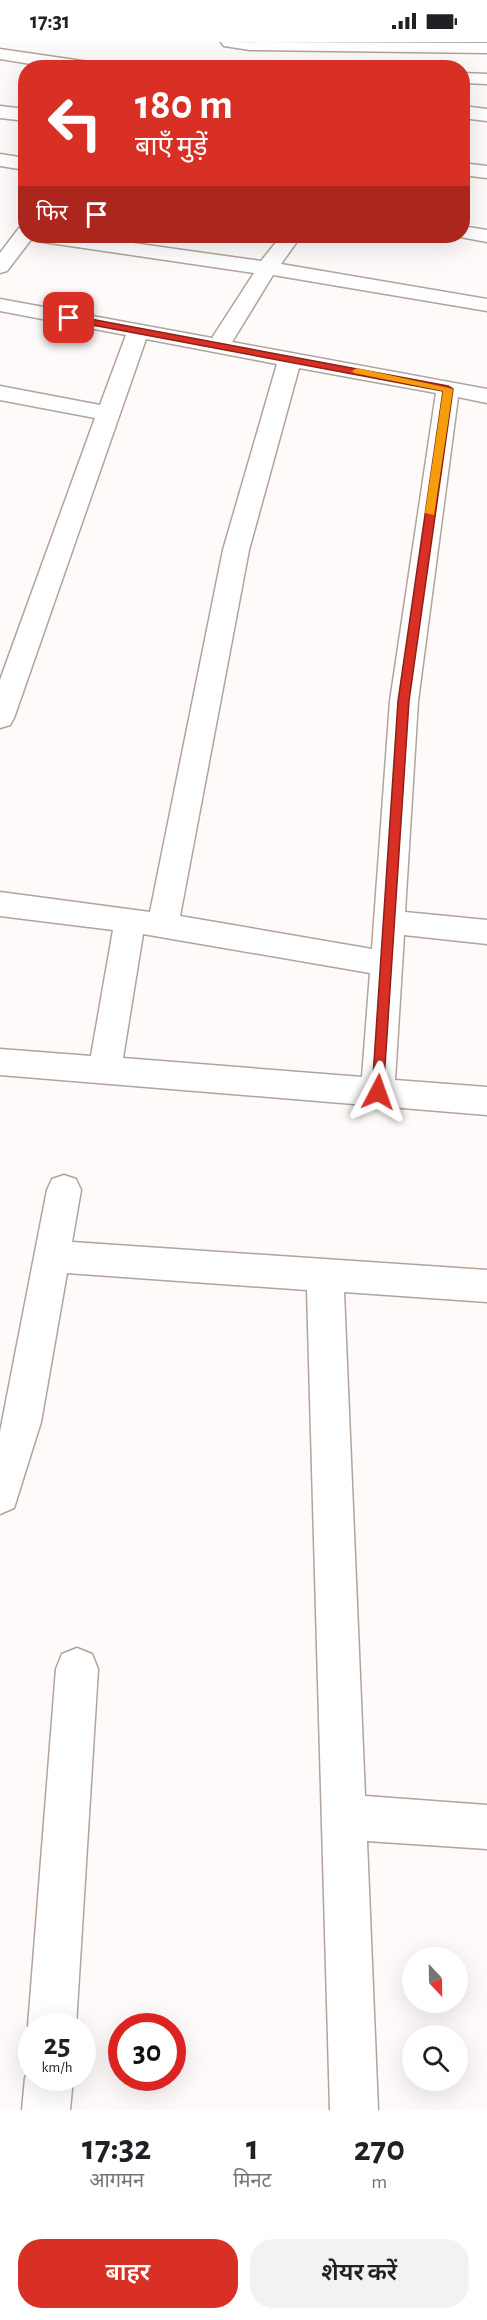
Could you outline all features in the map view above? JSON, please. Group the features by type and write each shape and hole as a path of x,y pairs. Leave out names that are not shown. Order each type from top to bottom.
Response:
{"street":[{"path":"230,42 250,45 487,48"},
{"path":"0,54 41,60"},
{"path":"470,78 487,79"},
{"path":"0,112 18,114"},
{"path":"470,113 487,115"},
{"path":"0,160 18,163"},
{"path":"470,170 487,172"},
{"path":"0,228 18,232"},
{"path":"470,233 487,236"},
{"path":"0,267 18,243"},
{"path":"93,243 267,268 487,305"},
{"path":"219,345 267,268 286,243"},
{"path":"0,305 487,396"},
{"path":"0,718 138,331"},
{"path":"163,925 236,550 290,358"},
{"path":"378,1092 404,701 448,389"},
{"path":"0,393 108,414"},
{"path":"0,904 163,925 387,964"},
{"path":"105,1071 130,921"},
{"path":"389,922 487,932"},
{"path":"0,1062 487,1101"},
{"path":"0,1495 22,1422 64,1190"},
{"path":"52,1256 487,1286"},
{"path":"325,1275 354,2110"},
{"path":"53,2013 77,1670"},
{"path":"345,1817 487,1827"},
{"path":"46,2110 48,2091"}],"slow traffic":[{"path":"357,371 448,389 430,513"}],"route":[{"path":"69,318 448,389 404,701 378,1092"}]}
